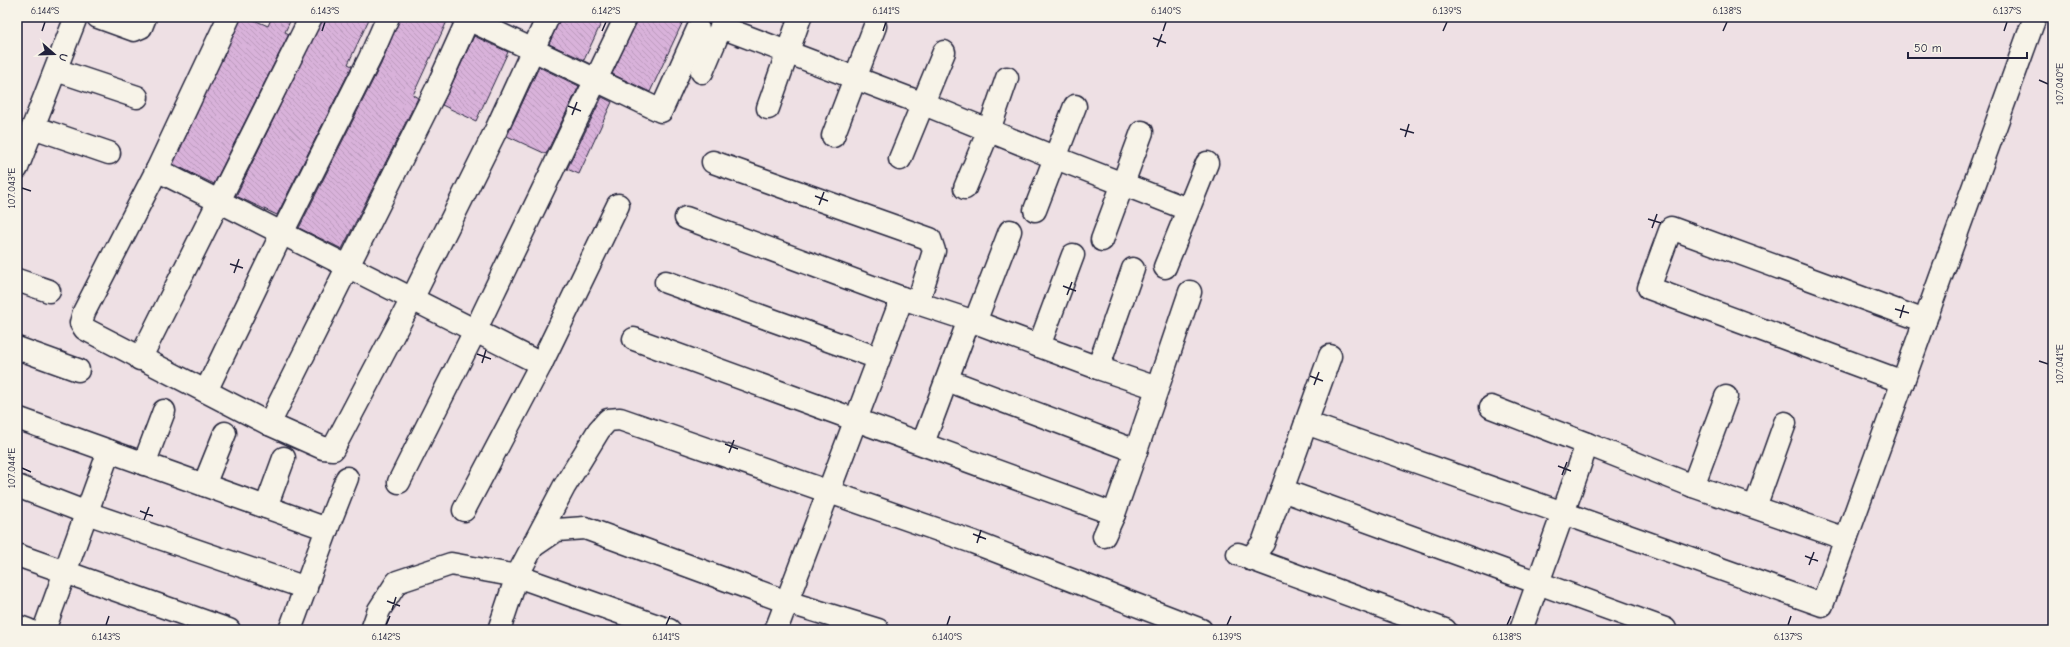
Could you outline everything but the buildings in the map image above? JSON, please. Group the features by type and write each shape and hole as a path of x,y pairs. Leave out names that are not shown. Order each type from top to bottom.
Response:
{"street":[{"path":"17,168 76,17"},
{"path":"98,17 134,30 141,27 145,17"},
{"path":"230,17 157,170 84,312 81,323 85,330 269,424 323,448 333,449 412,300 493,137 548,17"},
{"path":"140,359 310,17"},
{"path":"206,391 282,233 370,58 388,17"},
{"path":"398,482 475,331 626,17"},
{"path":"768,108 800,17"},
{"path":"1306,424 1822,605 2035,17"},
{"path":"269,424 437,88 467,18 661,111 698,29"},
{"path":"702,72 723,22 787,52 989,130 1122,184 1187,208"},
{"path":"833,136 875,26"},
{"path":"900,159 944,52"},
{"path":"56,70 137,97"},
{"path":"965,188 989,130 1007,78"},
{"path":"1035,210 1075,106"},
{"path":"33,127 109,153"},
{"path":"1102,240 1142,132"},
{"path":"713,162 930,240 934,251 910,300 878,358 776,630"},
{"path":"1165,267 1187,208 1207,163"},
{"path":"157,170 541,364"},
{"path":"464,510 541,364 618,205"},
{"path":"686,218 1098,368 1157,388"},
{"path":"1903,382 1649,288 1671,228 1925,321"},
{"path":"923,443 947,380 1010,232"},
{"path":"1040,346 1072,255"},
{"path":"1098,368 1133,269"},
{"path":"17,280 49,292"},
{"path":"666,282 878,358"},
{"path":"1104,536 1114,514 1190,292"},
{"path":"634,339 923,443 1114,514"},
{"path":"17,348 78,370"},
{"path":"1330,356 1263,543 1244,557 1446,630"},
{"path":"947,380 1136,451"},
{"path":"1693,486 1726,397"},
{"path":"1491,407 1693,486 1846,539"},
{"path":"144,464 164,411"},
{"path":"17,418 327,529"},
{"path":"499,630 517,576 564,487 599,430 608,420 620,419 973,542 1201,630"},
{"path":"1755,507 1785,423"},
{"path":"204,486 224,433"},
{"path":"1521,630 1587,444"},
{"path":"44,630 88,513 109,451"},
{"path":"266,508 284,458"},
{"path":"290,630 346,478"},
{"path":"17,486 88,513 306,588"},
{"path":"1282,490 1664,629"},
{"path":"534,546 557,530 585,528 787,602 870,629"},
{"path":"17,555 229,630"},
{"path":"372,630 379,610 397,582 451,564 517,576 669,630"},
{"path":"17,626 28,630"}]}
